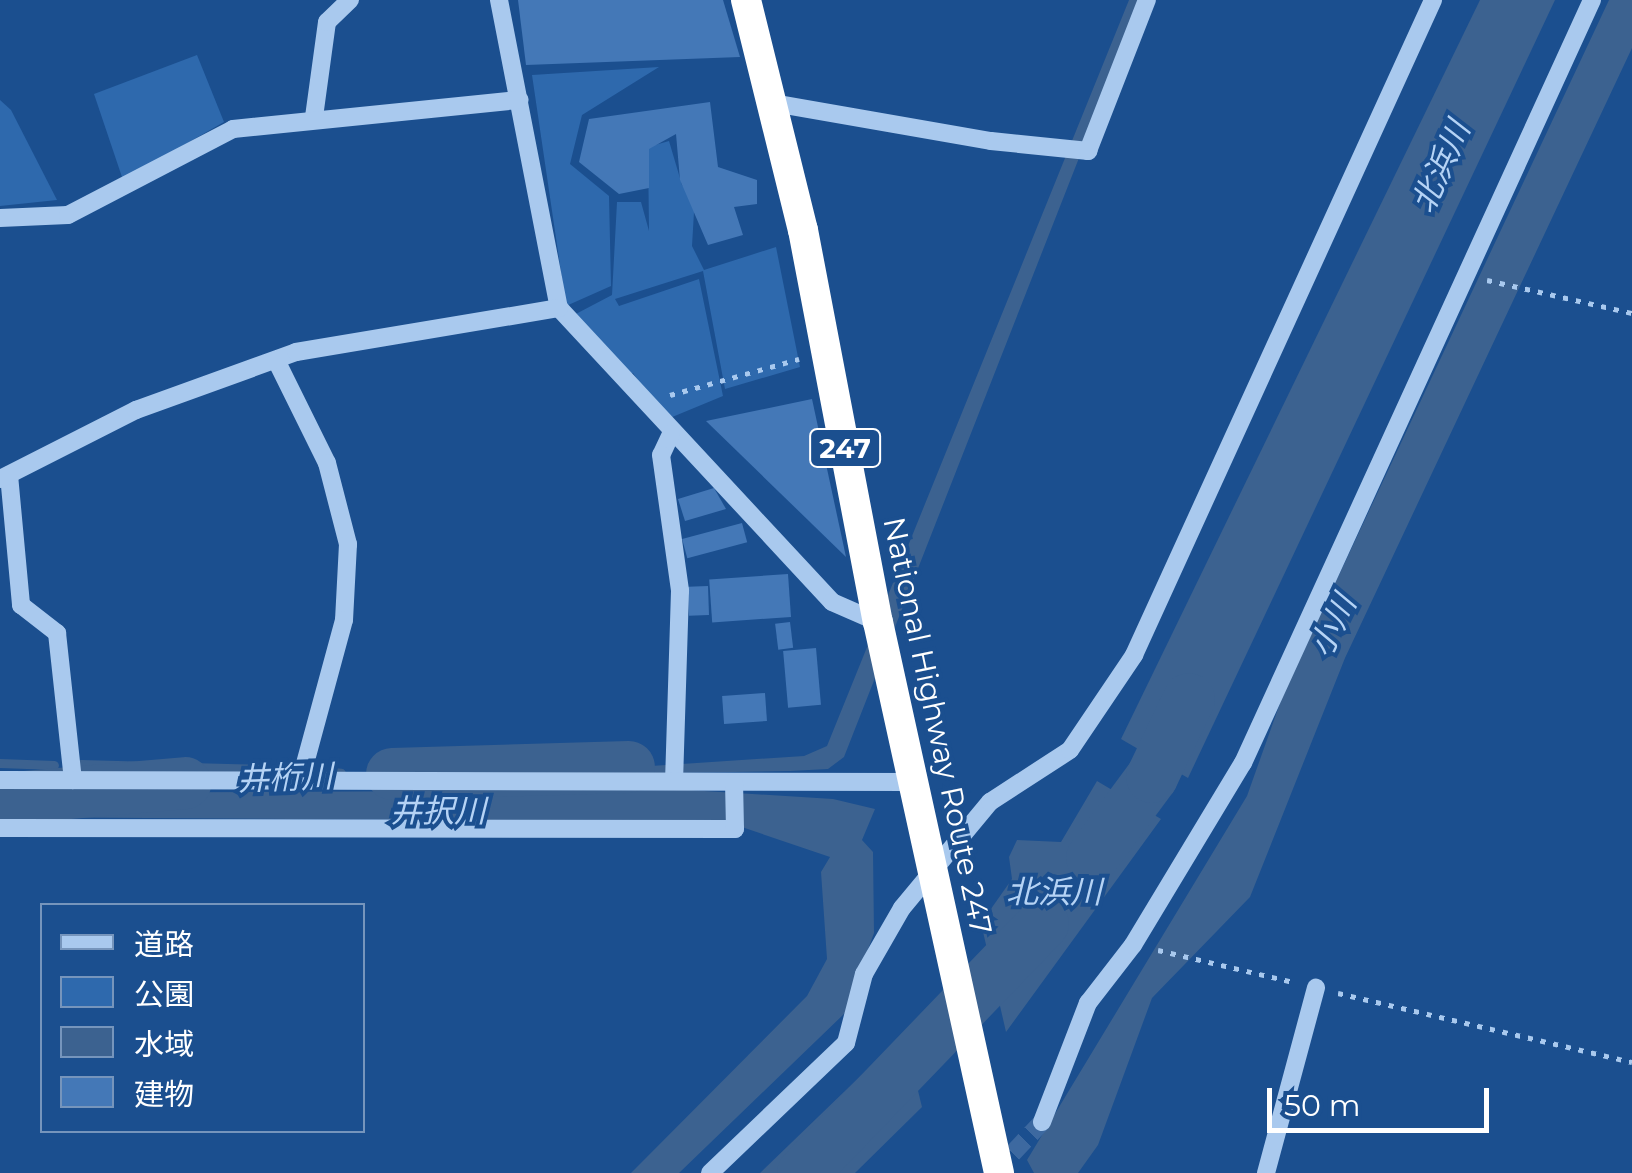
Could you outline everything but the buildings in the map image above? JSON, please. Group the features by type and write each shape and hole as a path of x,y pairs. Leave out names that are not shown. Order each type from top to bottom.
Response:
{"highway":[{"name":"National Highway Route 247","path":"746,0 826,352 878,622 996,1162"}],"street":[{"path":"314,117 328,22 350,0"},
{"path":"499,0 559,308 642,403 832,602 878,622"},
{"path":"772,103 990,141 1088,151 1147,0"},
{"path":"710,1173 846,1042 864,974 902,908 934,886 990,802 1070,750 1134,655 1433,0"},
{"path":"1042,1122 1088,1003 1133,944 1242,763 1592,0"},
{"path":"0,218 68,214 234,128 314,117 520,100"},
{"path":"73,780 57,634 21,605 5,477 136,410 276,360 559,308"},
{"path":"276,360 327,463 348,544 344,620 301,778"},
{"path":"671,434 660,455 680,591 674,779"},
{"path":"0,780 914,782"},
{"path":"0,828 735,830 734,782"},
{"path":"1266,1173 1316,988"}],"path":[{"path":"1464,275 1632,313"},
{"path":"642,403 826,352"},
{"path":"1133,944 1632,1062"}],"green space":[{"path":"197,55 224,122 123,180 94,94"},
{"path":"659,67 582,115 570,164 609,196 611,286 566,306 532,75"},
{"path":"0,100 11,110 57,200 0,206"},
{"path":"669,141 682,185 695,195 692,246 704,270 776,247 800,367 725,389 703,271 615,299 619,306 699,279 723,396 665,420 633,373 625,377 572,316 612,295 617,202 641,202 649,231 648,147"}],"water":[{"name":"井択川","path":"1129,0 1141,0 844,757 828,769 498,776 804,756 827,746"},
{"path":"1480,0 1555,0 1188,778 1121,739"},
{"name":"小川","path":"1609,0 1632,0 1632,48 1345,658 1250,897 1152,998 1098,1145 1078,1173 1034,1173 1027,1160 1247,796 1284,692"},
{"name":"北浜川","path":"1097,781 1161,819 1006,1032 981,923 1012,879 1009,857 1017,840 1061,842"},
{"path":"689,790 833,799 875,809 862,840 873,852 874,933 845,1013 679,1173 631,1173 807,996 827,959 821,872 830,857 727,822 0,817 0,793"},
{"path":"904,1034 922,1107 855,1173 760,1173"}],"waterway":[{"name":"北浜川","path":"1092,858 1152,777 1189,699"},
{"path":"0,763 54,765"},
{"path":"81,764 290,770"},
{"name":"井桁川","path":"392,774 629,767"},
{"name":"井桁川","path":"320,771 341,773"},
{"name":"井桁川","path":"0,799 185,783"},
{"name":"北浜川","path":"803,1173 1043,924"}],"tunnel":[{"path":"994,1173 1042,1122"}]}
